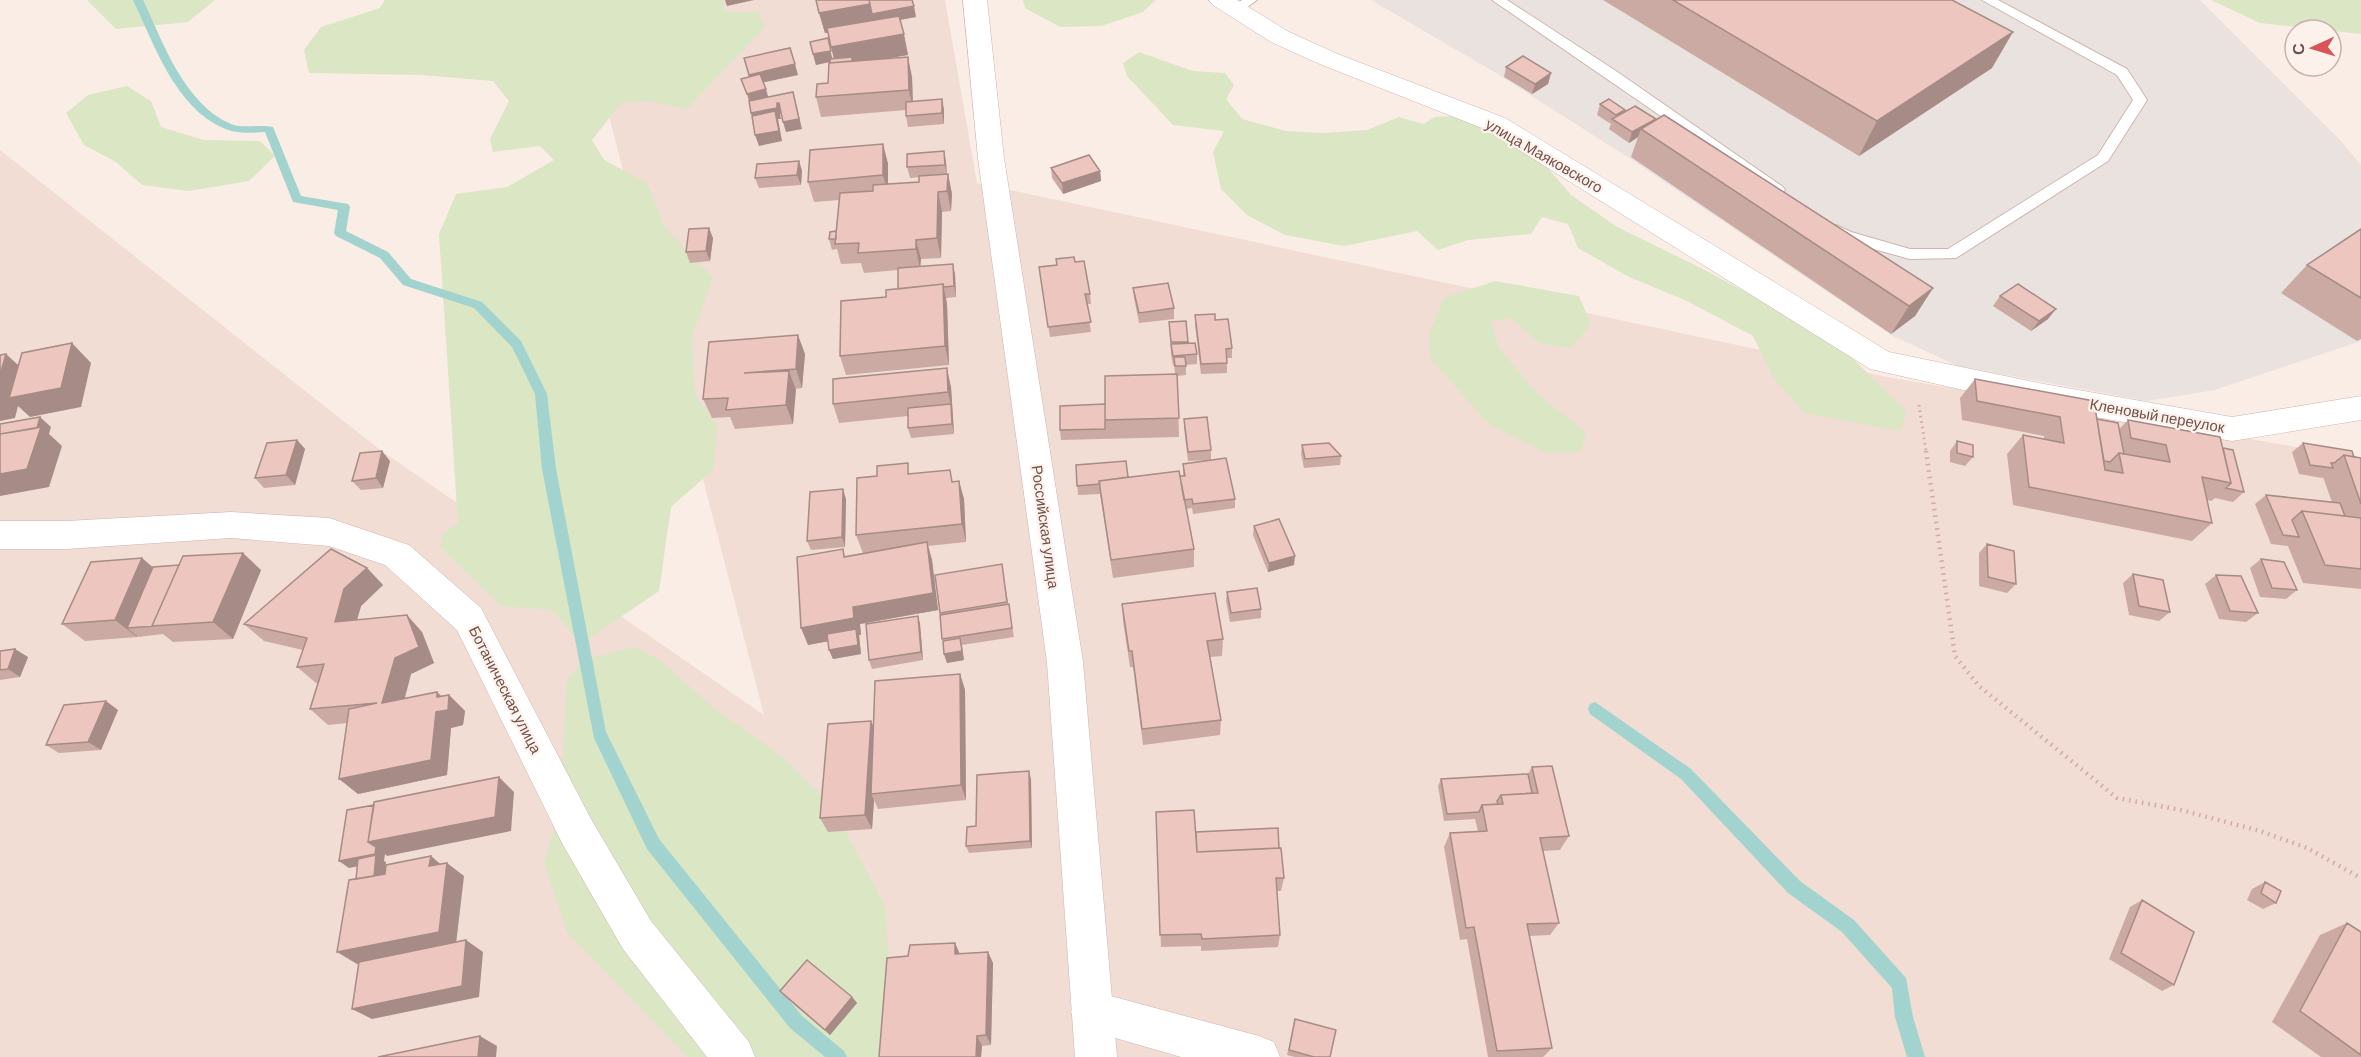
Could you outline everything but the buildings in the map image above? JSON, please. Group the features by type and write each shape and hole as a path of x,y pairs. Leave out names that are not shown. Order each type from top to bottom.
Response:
{"street":[{"name":"Российская улица","path":"975,0 991,158 1065,662 1096,1057"},
{"name":"улица Маяковского","path":"1235,3 1280,37 1331,60 1496,124 1852,342"},
{"name":"Кленовый переулок","path":"1852,342 1881,361 2044,396 2232,429 2361,408"},
{"name":"Ботаническая улица","path":"0,535 66,535 231,525 329,532 397,555 469,619 577,832 637,935 734,1057"},
{"path":"1092,1012 1259,1057"}],"lane":[{"path":"1498,0 1611,74 1787,196"},
{"path":"1826,223 1846,236 1910,254 1951,254 2103,158 2140,100 2122,72 1989,0"}],"path":[{"path":"1914,368 1956,656 1979,686 2117,798 2181,810 2260,831 2307,848 2361,878"}],"shaded area":[{"path":"579,0 945,0 977,183 1892,378 2361,458 2361,1057 0,1057 0,150 379,449 764,715"},
{"path":"1371,0 2200,0 2341,141 2361,165 2361,341 2215,390 2147,401 1958,366 1893,336 1626,156 1496,73"}],"green space":[{"path":"87,0 215,0 188,22 116,29"},
{"path":"385,0 722,0 726,12 758,12 765,27 687,109 647,101 621,103 592,140 604,160 647,183 665,228 713,277 692,337 695,395 718,427 713,470 671,507 659,591 581,644 552,610 501,606 440,547 443,533 458,524 439,234 456,194 507,187 554,160 540,146 493,152 490,139 509,101 493,81 421,75 309,73 304,50 321,27 380,8"},
{"path":"1023,0 1156,0 1143,12 1101,26 1060,27 1025,8"},
{"path":"2211,0 2361,0 2361,34 2343,32 2343,18 2283,18 2283,26 2260,23"},
{"path":"1139,52 1193,71 1225,73 1234,85 1226,99 1242,119 1286,131 1323,133 1367,130 1399,117 1423,124 1435,117 1454,116 1484,123 1541,160 1571,195 1617,227 1701,268 1784,313 1843,349 1907,412 1900,431 1804,413 1773,377 1753,336 1685,300 1629,277 1578,248 1568,224 1542,217 1531,234 1468,240 1438,250 1417,231 1344,246 1285,235 1247,215 1221,189 1213,152 1224,131 1173,125 1127,76 1123,63"},
{"path":"127,86 151,101 161,127 204,140 260,141 275,156 249,181 189,191 142,185 116,162 84,145 66,113 88,95"},
{"path":"1495,281 1579,296 1591,324 1571,348 1539,343 1512,318 1491,321 1499,349 1539,395 1586,432 1581,452 1546,453 1490,425 1431,360 1429,334 1444,298"},
{"path":"636,647 663,662 711,706 785,759 832,806 885,906 893,1013 910,1057 687,1057 567,932 544,863 560,810 567,680 583,660"}],"waterway":[{"path":"138,0 174,72 198,105 212,117 231,128 269,129 297,199 344,207 340,233 384,255 407,282 478,305 517,344 541,394 549,469 599,733 653,844 796,1022 838,1057"},
{"path":"1595,709 1686,774 1794,887 1848,926 1900,984 1904,1017 1916,1057"}]}
